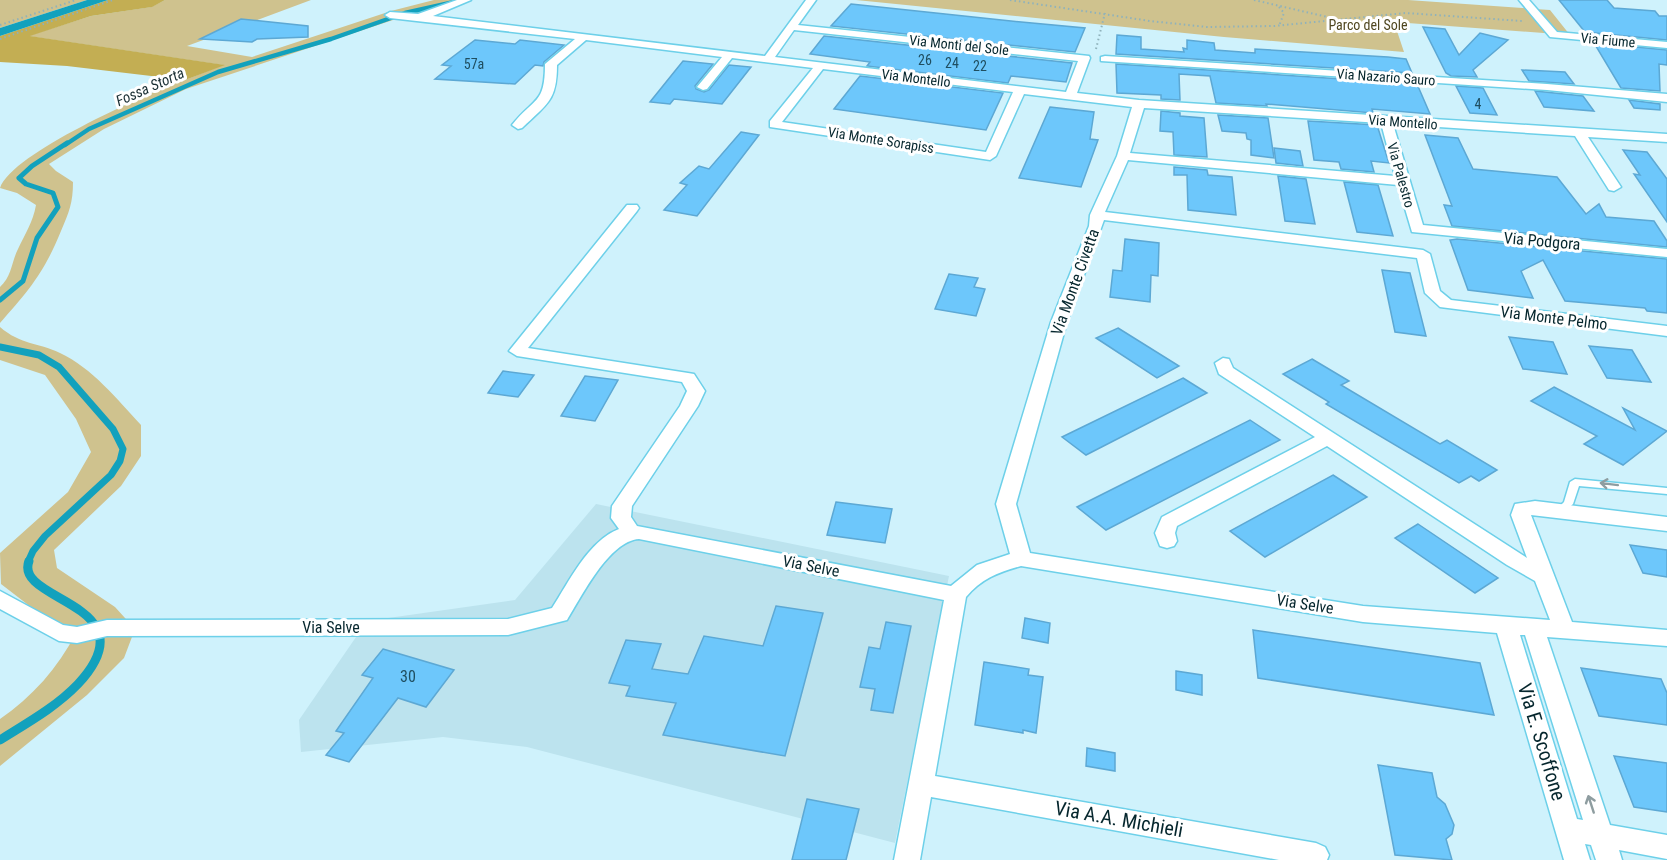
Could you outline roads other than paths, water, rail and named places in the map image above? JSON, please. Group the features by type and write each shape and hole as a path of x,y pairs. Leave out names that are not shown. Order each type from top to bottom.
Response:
{"street":[{"path":"419,17 466,0"},
{"path":"768,59 811,0"},
{"name":"Via Fiume","path":"1524,0 1554,35 1667,45"},
{"name":"Via Montello","path":"391,15 1139,104 1667,138"},
{"name":"Via Monti del Sole","path":"791,27 1084,58 1071,97"},
{"path":"518,125 543,101 551,87 551,64 582,39"},
{"path":"703,87 728,56"},
{"name":"Via Nazario Sauro","path":"1105,59 1547,87 1667,98"},
{"name":"Via Monte Sorapiss","path":"820,66 774,124 990,156 1019,91"},
{"path":"1097,215 1123,156 1139,104"},
{"name":"Via Palestro","path":"1386,121 1417,229"},
{"path":"1580,133 1614,187"},
{"path":"1123,156 1403,181"},
{"path":"631,532 621,518 622,506 689,406 696,391 688,378 518,351 632,208"},
{"name":"Via Monte Civetta","path":"1021,559 1006,504 1059,322 1096,226 1097,215 1423,254 1433,293 1441,301"},
{"name":"Via Podgora","path":"1417,229 1667,253"},
{"name":"Via Monte Pelmo","path":"1441,301 1458,306 1667,331"},
{"path":"1223,363 1225,370 1514,560 1544,576"},
{"path":"1167,541 1165,533 1169,522 1328,438"},
{"path":"1564,629 1521,511 1528,508 1667,524"},
{"name":"Via Selve","path":"0,599 59,633 77,635 107,628 508,627 559,614 603,553 615,540 631,532 647,533 956,595 968,579 989,567 1021,559 1363,614 1667,638"},
{"path":"907,860 956,595"},
{"name":"Via E. Scoffone","path":"1506,625 1577,860"},
{"name":"Via E. Scoffone","path":"1533,627 1609,860"},
{"name":"Via A.A. Michieli","path":"921,784 1316,855"},
{"path":"1568,829 1667,847"}],"lane":[{"path":"1560,511 1568,504 1575,482 1667,491"}],"water":[{"path":"87,0 108,0 0,36 0,28"}],"waterway":[{"name":"Fossa Storta","path":"65,145 89,129 218,72 331,39 405,13 463,0"},
{"name":"Fossa Storta","path":"0,300 23,281 37,238 58,207 53,193 26,184 19,178 32,166 67,143"},
{"name":"Fossa Storta","path":"0,347 39,355 59,367 113,429 123,449 120,461 111,475 45,536 33,551 28,562"},
{"name":"Fossa Storta","path":"0,740 60,700 78,684 97,657 100,636 91,620 40,586 30,575 29,561"}],"park label":[{"name":"Parco del Sole","path":"1368,25"}]}
